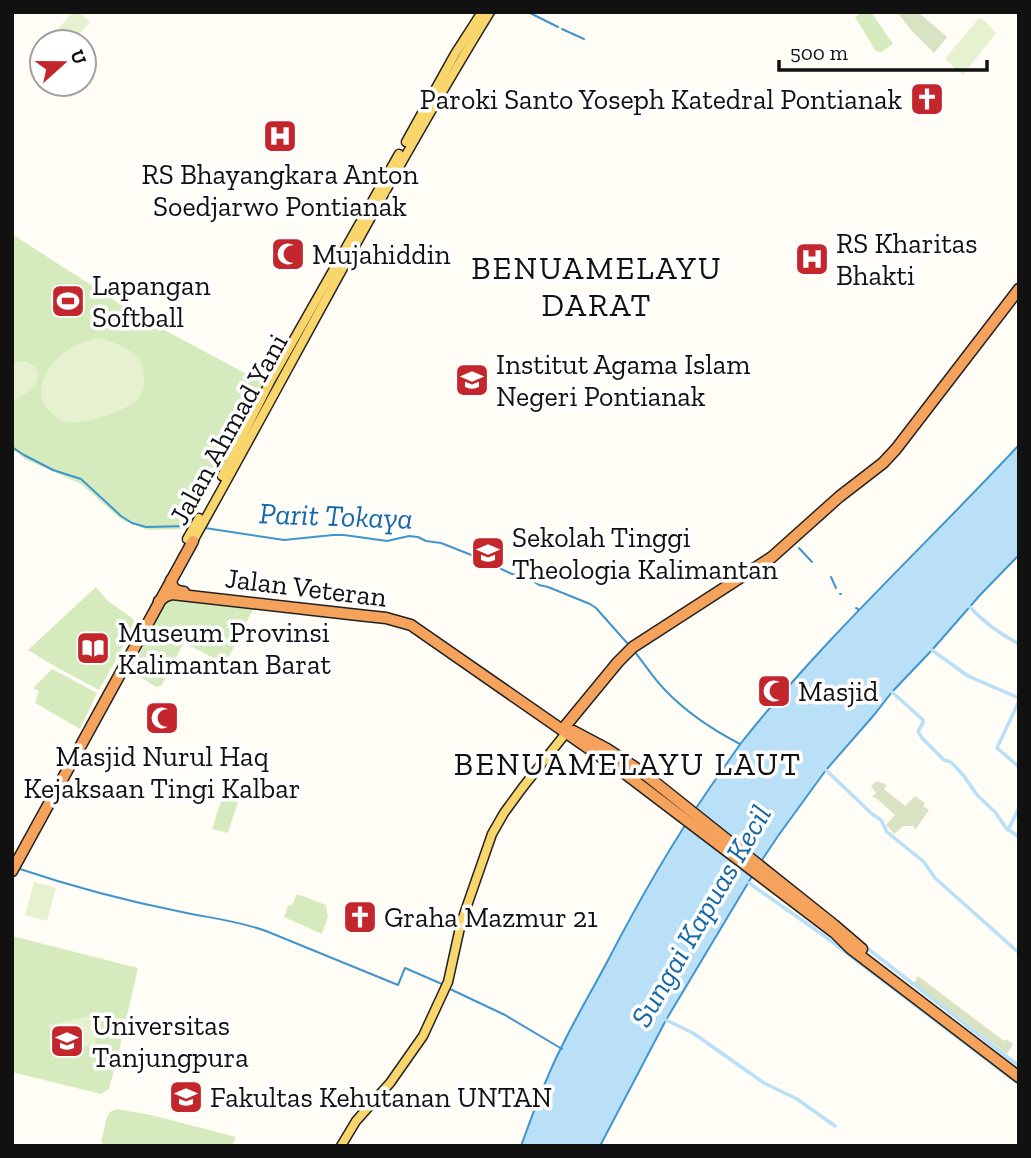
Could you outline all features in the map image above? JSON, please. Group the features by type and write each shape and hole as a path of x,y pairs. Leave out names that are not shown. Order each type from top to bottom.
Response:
{"highway":[{"path":"935,402 1019,289"},
{"path":"566,729 638,645 772,557 839,497 887,460 1019,296"},
{"name":"Jalan Ahmad Yani","path":"14,865 171,580 190,540"},
{"name":"Jalan Ahmad Yani","path":"14,865 190,540"},
{"name":"Jalan Veteran","path":"171,580 172,587 178,591 205,596"},
{"name":"Jalan Veteran","path":"159,601 172,594 205,596 356,610 405,619 566,729"},
{"path":"566,729 607,749 642,772 1019,1076"},
{"path":"566,729 834,929"}],"main road":[{"name":"Jalan Ahmad Yani","path":"190,540 249,431 271,380 327,288 442,85 455,54 488,13"},
{"path":"341,1146 356,1121 413,1054 423,1036 446,987 461,923 492,834 504,813 566,729"}],"green space":[{"path":"73,12 79,12 90,22 85,28 59,28"},
{"path":"863,12 871,12 893,44 881,52 876,51 855,17"},
{"path":"897,12 918,12 947,37 934,53"},
{"path":"979,18 996,33 963,75 945,59"},
{"path":"12,234 142,318 267,385 188,529 148,530 122,520 81,484 25,459 12,449"},
{"path":"99,338 122,346 140,361 144,377 139,398 106,416 84,421 63,421 46,407 42,399 44,380 61,355 76,345"},
{"path":"21,361 35,367 38,379 30,390 12,402 12,364"},
{"path":"96,587 107,600 133,619 135,625 99,690 28,650"},
{"path":"167,597 255,606 225,664 181,641 182,646 161,686 156,687 131,671 153,628 178,640 153,626"},
{"path":"52,669 97,693 80,729 35,703 39,691 33,688"},
{"path":"877,781 887,785 884,789 905,806 915,796 925,803 923,806 929,810 915,830 914,826 903,826 894,834 886,825 895,815 872,797 876,793 871,786"},
{"path":"222,798 238,802 228,833 212,829"},
{"path":"34,882 56,888 47,921 25,915"},
{"path":"297,894 326,905 328,917 322,934 284,917"},
{"path":"12,936 138,968 109,1089 101,1094 12,1072"},
{"path":"918,976 1004,1041 1006,1039 1013,1044 1007,1054 914,983"},
{"path":"91,1016 96,1044 54,1052 49,1025"},
{"path":"117,1109 236,1137 232,1146 112,1146 101,1143 107,1117"}],"water":[{"name":"Sungai Kapuas Kecil","path":"1019,445 1019,555 892,692 826,770 778,836 666,1020 600,1146 521,1146 555,1060 630,918 682,830 741,743 807,665"}],"waterway":[{"path":"528,12 558,27"},
{"path":"562,29 584,39"},
{"name":"Parit Tokaya","path":"12,447 53,470 81,479 132,523 146,527 189,526"},
{"name":"Parit Tokaya","path":"205,528 284,540 344,535 387,541 409,536 441,543 590,604 628,644"},
{"path":"799,548 812,562"},
{"path":"831,577 836,588"},
{"path":"970,607 993,628 1019,644"},
{"path":"932,650 968,676 1019,698"},
{"name":"Parit Tokaya","path":"634,651 682,706 710,727 740,744"},
{"path":"892,692 923,720 918,731 922,738 944,760 954,765 1006,828 1019,837"},
{"path":"1019,701 997,748 1019,767"},
{"path":"826,770 881,820 887,832 924,862 935,878 1019,953"},
{"path":"1008,830 1019,808"},
{"path":"20,869 121,898 266,931 398,985 405,968 442,984"},
{"name":"Sungai Kapuas Kecil","path":"749,883 823,935 1019,1084"},
{"path":"863,945 1019,1066"},
{"path":"450,989 505,1015 562,1049"},
{"name":"Sungai Kapuas Kecil","path":"666,1020 693,1033 764,1083 797,1099 835,1126"}],"place":[{"name":"Paroki Santo Yoseph Katedral Pontianak","path":"927,99"},
{"name":"RS Bhayangkara Anton Soedjarwo Pontianak","path":"280,136"},
{"name":"Mujahiddin","path":"288,254"},
{"name":"RS Kharitas Bhakti","path":"812,259"},
{"name":"Lapangan Softball","path":"68,301"},
{"name":"Institut Agama Islam Negeri Pontianak","path":"472,380"},
{"name":"Sekolah Tinggi Theologia Kalimantan","path":"488,553"},
{"name":"Museum Provinsi Kalimantan Barat","path":"93,648"},
{"name":"Masjid","path":"774,691"},
{"name":"Masjid Nurul Haq Kejaksaan Tingi Kalbar","path":"162,718"},
{"name":"Graha Mazmur 21","path":"360,917"},
{"name":"Universitas Tanjungpura","path":"67,1041"},
{"name":"Fakultas Kehutanan UNTAN","path":"186,1097"}],"district":[{"name":"BENUAMELAYU DARAT","path":"597,286"},
{"name":"BENUAMELAYU LAUT","path":"628,764"}]}
